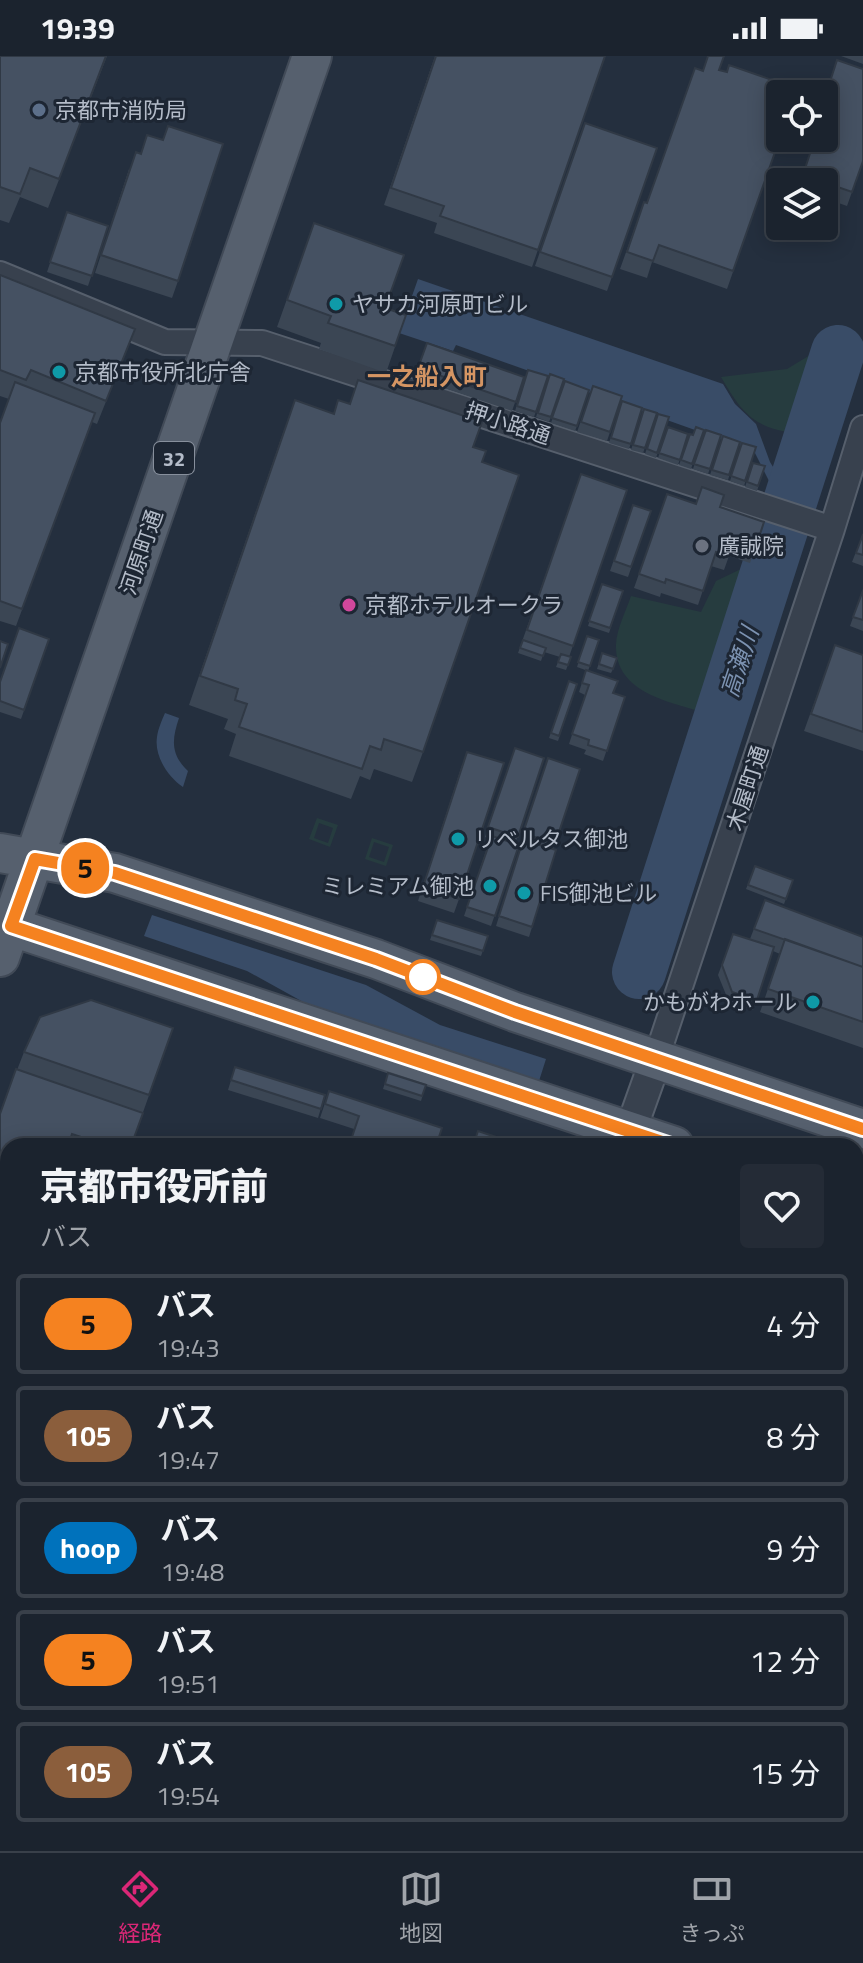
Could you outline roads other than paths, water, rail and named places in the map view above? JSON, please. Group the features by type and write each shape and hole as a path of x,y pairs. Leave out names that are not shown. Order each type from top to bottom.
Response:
{"main road":[{"name":"河原町通","path":"4,935 18,856 214,342 312,56"},
{"path":"18,856 115,873 376,959 515,1012 863,1129"},
{"path":"4,935 625,1138"}],"street":[{"name":"押小路通","path":"0,274 165,342 262,343 832,529"},
{"name":"木屋町通","path":"628,1138 863,428"}],"water":[{"path":"418,279 723,384 735,404 756,424 778,475 774,491 754,451 456,345 453,351 399,333"},
{"path":"165,713 179,718 174,746 188,771 183,787 167,772 158,751 158,734"},
{"path":"152,915 366,985 440,1025 546,1059 539,1081 323,1013 247,971 144,936"}],"waterway":[{"name":"高瀬川","path":"639,972 838,352"}],"place":[{"name":"京都市消防局","path":"39,110"},
{"name":"ヤサカ河原町ビル","path":"336,304"},
{"name":"京都市役所北庁舎","path":"59,372"},
{"name":"廣誠院","path":"702,546"},
{"name":"京都ホテルオークラ","path":"349,605"},
{"name":"リベルタス御池","path":"458,839"},
{"name":"ミレミアム御池","path":"490,886"},
{"name":"FIS御池ビル","path":"524,893"},
{"name":"かもがわホール","path":"813,1002"}],"district":[{"name":"一之船入町","path":"427,376"}]}
